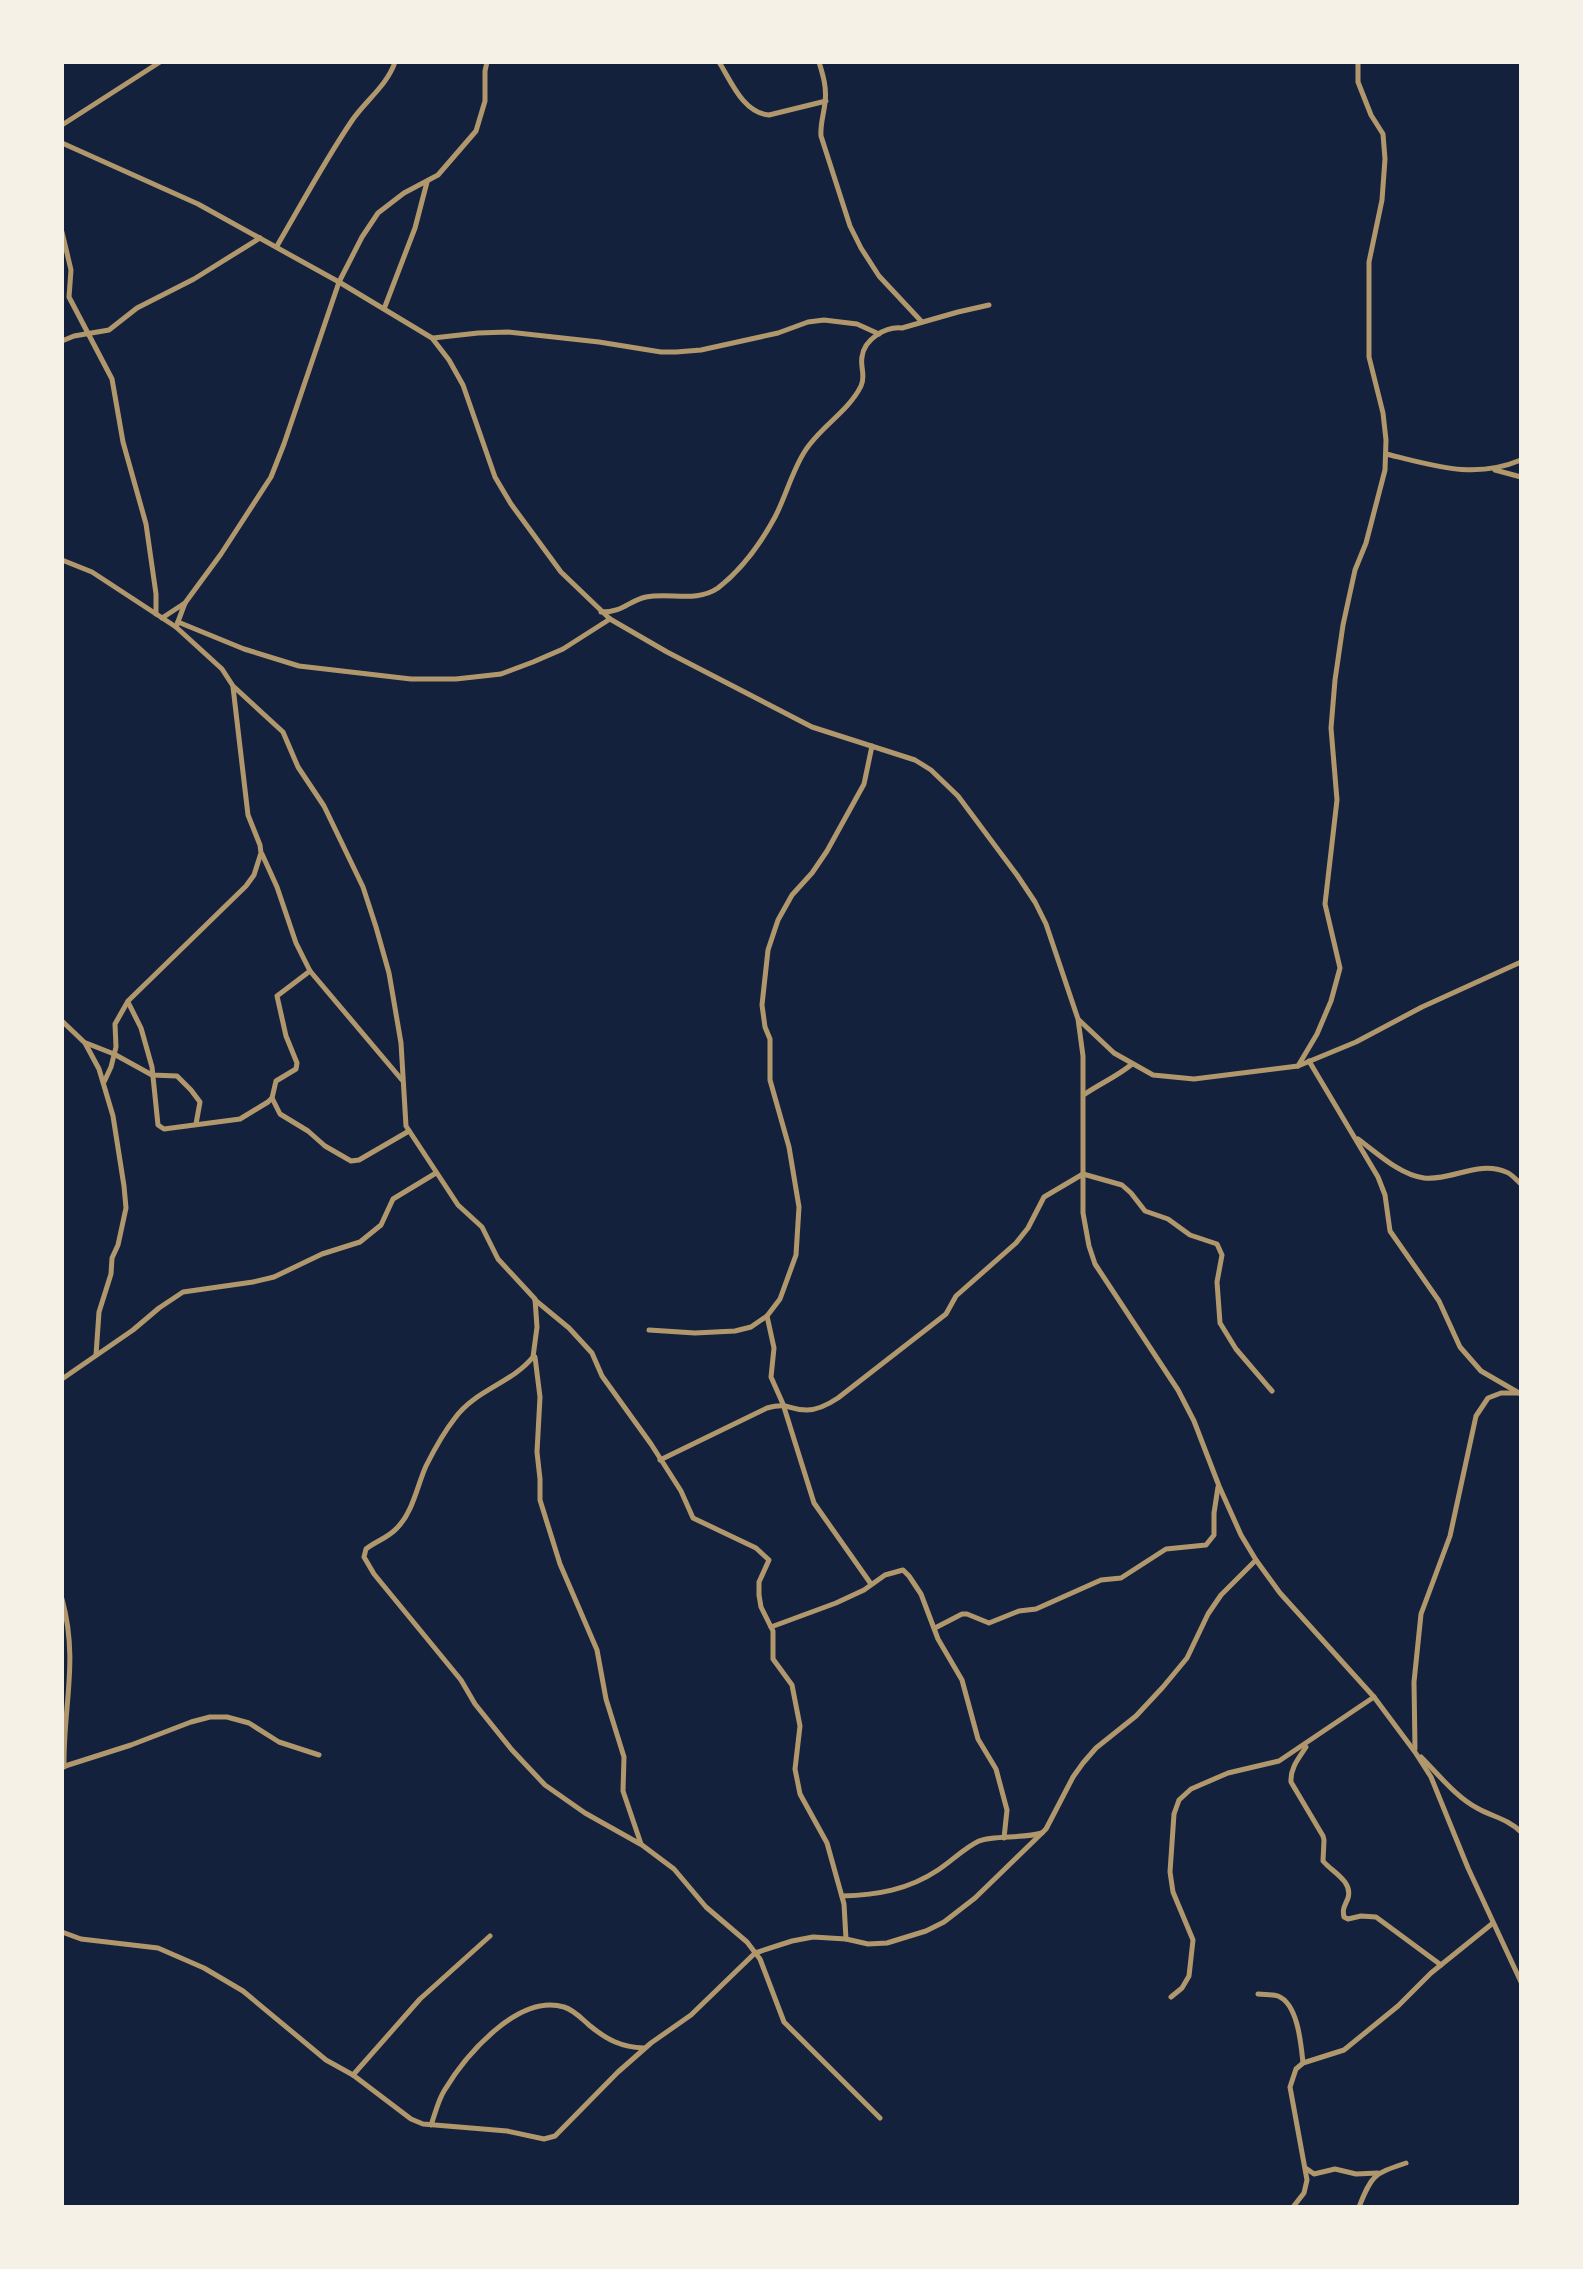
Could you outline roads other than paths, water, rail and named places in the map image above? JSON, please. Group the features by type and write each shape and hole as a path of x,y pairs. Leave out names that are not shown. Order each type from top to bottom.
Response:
{"street":[{"path":"62,125 160,62"},
{"path":"277,246 353,118 389,76 395,62"},
{"path":"177,625 185,603 271,477 339,282 362,237 378,213 404,193 438,175 476,131 485,101 487,62"},
{"path":"719,62 749,108 759,114 769,115 826,101"},
{"path":"819,62 826,101 820,126 821,136 850,226 879,276 923,323"},
{"path":"1298,1066 1317,1034 1340,968 1325,904 1337,800 1331,728 1343,625 1355,570 1366,543 1385,470 1383,413 1369,357 1369,262 1382,200 1385,159 1383,134 1371,115 1358,82 1358,62"},
{"path":"62,143 198,204 261,237 432,338 463,385 495,477 511,504 561,572 610,619 812,727 915,760 931,770 958,796 1035,902 1046,924 1078,1019 1083,1056 1083,1213 1095,1264 1178,1390 1241,1535 1256,1560 1280,1593 1374,1697 1431,1777 1468,1868 1521,1982"},
{"path":"384,309 415,228 427,182"},
{"path":"62,232 71,270 69,297 112,379 123,442 146,524 159,616"},
{"path":"62,341 113,328 137,308 194,279 261,237"},
{"path":"601,612 616,612 650,596 702,595 715,590 757,546 775,517 806,449 862,385 862,352 879,334 893,327 902,328 989,305"},
{"path":"432,338 508,332 676,352 701,350 824,320 857,324 879,334"},
{"path":"1385,454 1464,472 1493,469 1521,460"},
{"path":"1493,469 1521,477"},
{"path":"62,560 92,572 177,625 244,649 299,666 411,679 456,679 501,674 563,649 610,619"},
{"path":"159,616 185,603"},
{"path":"177,625 222,669 233,686 283,732 298,767 324,806 363,887 391,986 401,1043 404,1118 409,1131 458,1205 482,1227 502,1264 592,1353 602,1376 681,1491 693,1518 756,1548 769,1560 757,1588 774,1639 773,1659 792,1685 800,1726 795,1769 800,1794 827,1843 842,1896 846,1939"},
{"path":"233,686 248,815 296,943 310,971 403,1081"},
{"path":"649,1330 723,1333 751,1327 776,1308 787,1281 796,1255 799,1207 789,1147 769,1074 770,1039 762,1005 768,950 778,920 792,895 827,851 864,784 872,746"},
{"path":"104,1082 114,1054 115,1024 128,1001 233,899 254,875 261,853"},
{"path":"254,875 269,871"},
{"path":"1078,1019 1114,1053 1153,1075 1194,1079 1298,1066 1356,1042 1422,1007 1521,962"},
{"path":"128,1001 145,1041 158,1125 164,1129 222,1122 240,1119 256,1111 272,1098 276,1081 294,1072 297,1066 277,996 310,971"},
{"path":"62,1021 85,1043 104,1082 113,1116 126,1208 99,1312 96,1357"},
{"path":"85,1043 114,1054 152,1075 177,1076 200,1102 196,1124"},
{"path":"1309,1061 1382,1186 1390,1231 1439,1301 1460,1347 1481,1371 1520,1394"},
{"path":"1084,1095 1111,1076 1121,1074 1132,1064"},
{"path":"272,1098 280,1114 351,1161 359,1160 409,1131"},
{"path":"1354,1136 1391,1163 1416,1176 1432,1178 1480,1169 1508,1172 1521,1184"},
{"path":"62,1379 183,1292 274,1277 322,1254 360,1242 381,1225 393,1199 436,1173"},
{"path":"660,1460 755,1413 783,1404 806,1410 838,1398 946,1314 956,1296 1016,1243 1028,1228 1044,1197 1083,1174 1122,1185 1145,1211 1168,1219 1190,1235 1217,1244 1222,1255 1217,1282 1220,1323 1236,1349 1272,1391"},
{"path":"535,1299 537,1327 534,1354 540,1397 537,1452 540,1500 560,1564 597,1650 606,1699 624,1757 623,1791 642,1845"},
{"path":"767,1316 774,1348 771,1377 783,1404 814,1503 871,1585"},
{"path":"534,1354 519,1370 472,1399 455,1417 426,1467 401,1524 366,1549 364,1557 374,1574 523,1762 545,1785 585,1813 642,1845 674,1869 706,1907 755,1953 766,1972 784,2022 880,2118"},
{"path":"1520,1394 1495,1394 1482,1405 1476,1416 1450,1536 1421,1614 1414,1682 1415,1752 1476,1808 1506,1820 1521,1832"},
{"path":"935,1628 962,1614 989,1623 1019,1611 1036,1609 1101,1580 1121,1578 1166,1549 1206,1545 1214,1535 1219,1486"},
{"path":"62,1932 81,1939 158,1948 204,1968 243,1991 318,2054 353,2075 411,2119 431,2125 507,2131 544,2139 555,2136 599,2090 645,2048 691,2015 755,1953 813,1937 868,1944 887,1943 944,1922 975,1898 1051,1823 1083,1763 1096,1748 1136,1716 1163,1687 1187,1658 1208,1614 1221,1595 1256,1560"},
{"path":"771,1627 836,1603 885,1575 903,1570 921,1594 938,1639 955,1666 965,1688 978,1739 996,1769 1007,1810 1004,1838"},
{"path":"62,1599 71,1647 63,1767 191,1722 218,1717 249,1723 279,1742 319,1755"},
{"path":"1171,1997 1182,1988 1189,1976 1193,1940 1173,1892 1170,1872 1174,1814 1179,1800 1191,1789 1228,1773 1279,1761 1374,1697"},
{"path":"1309,1743 1294,1765 1291,1782 1323,1836 1323,1861 1347,1885 1348,1895 1342,1911 1344,1917 1376,1917 1441,1965"},
{"path":"842,1896 897,1890 936,1872 977,1842 988,1838 1042,1833"},
{"path":"1293,2207 1305,2187 1306,2169 1290,2087 1292,2076 1303,2063 1344,2050 1493,1923"},
{"path":"353,2075 420,1999 490,1936"},
{"path":"1258,1994 1278,1996 1290,2005 1301,2042 1303,2063"},
{"path":"431,2125 442,2094 455,2075 497,2030 528,2009 554,2005 567,2008 610,2042 645,2048"},
{"path":"1306,2169 1314,2174 1335,2169 1356,2174 1378,2173 1406,2163"},
{"path":"1359,2207 1369,2183 1378,2173"}]}
